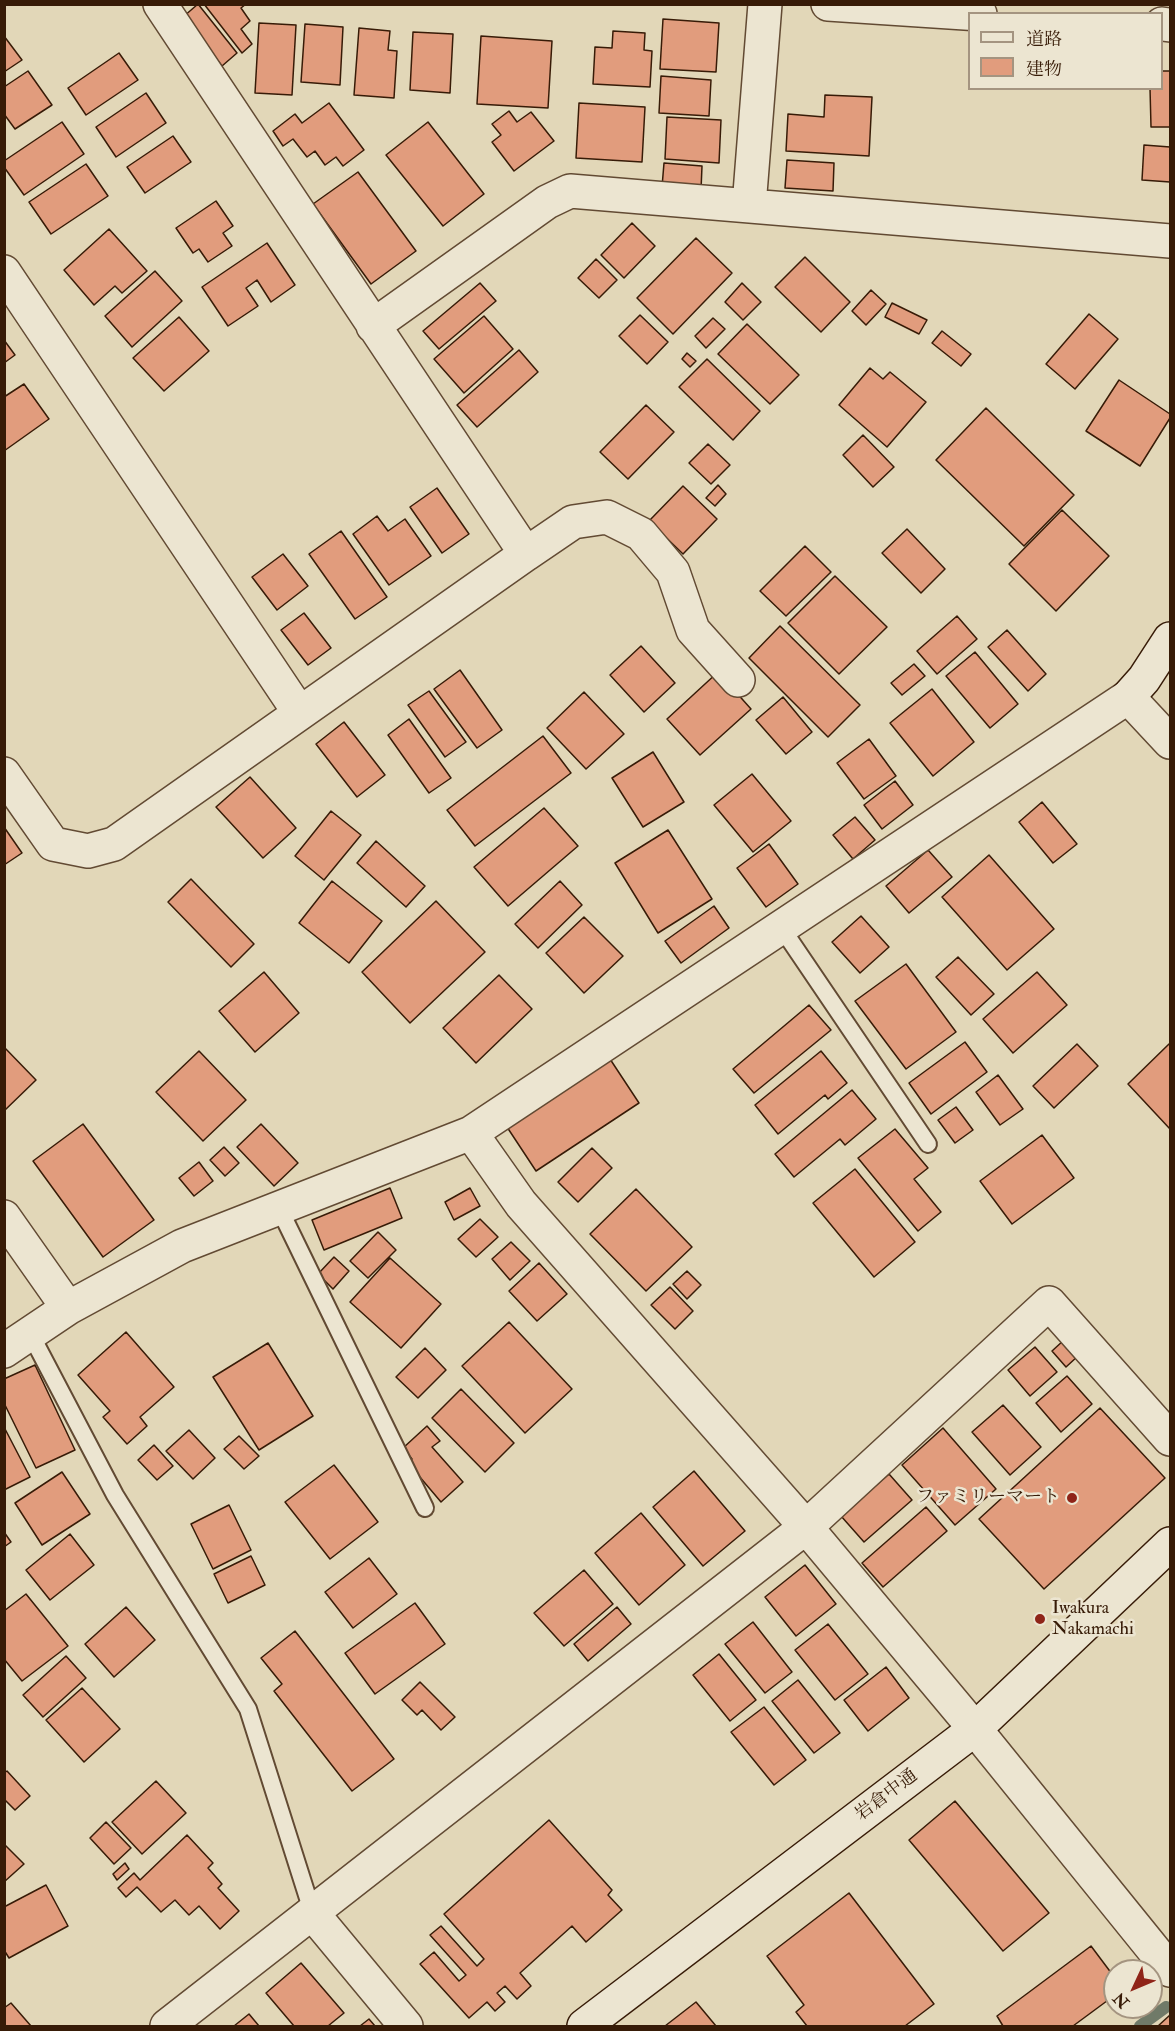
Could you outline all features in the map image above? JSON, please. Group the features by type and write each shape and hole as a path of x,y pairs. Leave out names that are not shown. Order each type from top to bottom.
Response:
{"street":[{"path":"160,4 526,554"},
{"path":"749,206 765,4"},
{"path":"828,4 968,13"},
{"path":"373,326 547,202 570,191 1170,241"},
{"path":"4,272 299,712"},
{"path":"4,774 52,844 88,851 114,844 299,712 573,522 607,517 641,534 673,572 693,630 738,680"},
{"path":"17,1342 68,1308 182,1246 471,1133 1128,697 1144,679 1170,639"},
{"path":"1128,697 1170,742"},
{"path":"471,1133 521,1204 806,1527 975,1729 1170,1970"},
{"path":"4,1217 68,1308"},
{"path":"167,2026 806,1527 1049,1303 1170,1439"},
{"name":"岩倉中通","path":"584,2026 975,1729 1170,1544"},
{"path":"313,1914 406,2026"}],"lane":[{"path":"781,927 928,1144"},
{"path":"279,1208 425,1508"},
{"path":"17,1342 248,1709 313,1914"}],"building":[{"path":"198,4 237,53 222,66 183,17"},
{"path":"204,4 246,4 241,8 250,21 241,29 252,44 242,53"},
{"path":"663,19 719,23 716,72 660,69"},
{"path":"259,23 296,25 292,95 255,93"},
{"path":"305,24 343,27 340,85 301,82"},
{"path":"359,28 390,31 388,50 397,51 394,98 354,95"},
{"path":"613,31 645,33 644,50 652,51 650,87 593,84 595,47 612,48"},
{"path":"413,32 453,34 450,93 410,90"},
{"path":"4,36 22,60 4,72"},
{"path":"481,36 552,41 548,108 477,104"},
{"path":"119,53 138,80 86,115 68,88"},
{"path":"28,71 52,105 15,129 4,114 4,87"},
{"path":"1163,71 1170,71 1170,127 1151,127 1150,90 1163,90"},
{"path":"661,76 711,80 709,116 659,113"},
{"path":"146,93 166,123 116,157 96,127"},
{"path":"825,95 872,97 869,156 786,151 788,114 824,117"},
{"path":"329,103 364,150 343,166 336,157 325,165 315,151 307,157 293,139 283,146 273,131 295,114 302,123"},
{"path":"579,103 645,107 642,162 576,158"},
{"path":"509,111 517,122 531,112 554,141 514,171 492,142 501,135 492,124"},
{"path":"667,117 721,120 719,163 665,159"},
{"path":"62,122 84,154 24,195 4,167 4,161"},
{"path":"428,122 484,194 443,226 386,155"},
{"path":"173,136 191,162 145,193 127,167"},
{"path":"1144,145 1170,147 1170,182 1142,180"},
{"path":"787,160 834,163 833,191 785,188"},
{"path":"664,163 702,166 701,190 662,187"},
{"path":"86,164 108,196 51,234 29,202"},
{"path":"358,172 416,251 371,284 313,204"},
{"path":"216,201 233,226 223,233 232,246 208,262 199,249 193,253 176,228"},
{"path":"632,223 655,246 624,278 601,255"},
{"path":"109,229 147,271 122,293 115,286 94,305 64,270"},
{"path":"696,238 732,273 673,334 637,298"},
{"path":"267,243 295,285 271,302 257,280 246,288 258,306 228,326 202,287"},
{"path":"805,257 850,302 821,332 775,287"},
{"path":"596,259 617,280 599,298 578,278"},
{"path":"155,271 182,301 132,347 105,316"},
{"path":"480,283 496,301 439,349 423,331"},
{"path":"742,283 761,302 743,320 725,302"},
{"path":"871,290 886,304 866,325 852,311"},
{"path":"892,303 927,320 919,334 885,317"},
{"path":"1089,314 1118,339 1075,389 1046,364"},
{"path":"640,315 668,342 647,364 619,336"},
{"path":"484,316 513,349 464,393 434,359"},
{"path":"179,317 209,351 164,391 133,358"},
{"path":"713,318 725,329 706,348 695,336"},
{"path":"747,324 799,375 770,404 718,354"},
{"path":"942,331 971,354 961,366 932,343"},
{"path":"4,340 15,355 4,363"},
{"path":"519,350 538,372 477,427 457,405"},
{"path":"687,353 696,361 690,367 682,359"},
{"path":"707,359 760,411 733,440 679,387"},
{"path":"870,368 883,379 890,372 926,402 887,447 839,405"},
{"path":"1119,380 1170,414 1170,418 1140,466 1086,431"},
{"path":"24,384 49,419 4,451 4,397"},
{"path":"646,405 674,432 628,479 600,452"},
{"path":"986,408 1074,495 1024,546 936,460"},
{"path":"863,435 894,467 873,487 843,455"},
{"path":"708,444 730,465 711,484 689,463"},
{"path":"718,485 726,494 715,506 706,498"},
{"path":"683,486 717,519 683,554 649,521"},
{"path":"437,488 469,534 442,553 410,507"},
{"path":"1062,510 1109,556 1056,611 1009,564"},
{"path":"377,516 388,531 405,519 431,556 389,585 353,534"},
{"path":"907,529 945,569 921,593 882,553"},
{"path":"341,531 387,597 355,619 309,554"},
{"path":"805,546 831,572 786,616 760,591"},
{"path":"283,554 308,586 277,610 252,577"},
{"path":"835,576 887,627 839,674 788,623"},
{"path":"304,613 331,648 308,665 281,630"},
{"path":"957,616 977,639 937,674 917,651"},
{"path":"780,626 860,705 828,737 749,658"},
{"path":"1007,630 1046,674 1028,691 988,647"},
{"path":"641,646 675,683 644,712 610,675"},
{"path":"975,652 1018,704 990,728 946,676"},
{"path":"914,664 925,676 902,695 891,683"},
{"path":"460,670 502,730 477,748 434,689"},
{"path":"718,672 751,709 700,755 667,719"},
{"path":"932,689 974,742 933,776 890,723"},
{"path":"429,691 466,742 445,757 408,705"},
{"path":"584,692 624,734 586,769 547,728"},
{"path":"783,697 812,732 786,754 756,720"},
{"path":"409,719 451,778 429,793 388,735"},
{"path":"344,722 385,775 357,797 316,744"},
{"path":"543,736 571,773 475,846 447,810"},
{"path":"869,739 896,776 864,799 837,763"},
{"path":"653,752 684,802 643,827 612,778"},
{"path":"752,774 791,821 753,852 714,805"},
{"path":"250,777 296,828 263,858 216,807"},
{"path":"895,781 913,805 882,829 864,805"},
{"path":"1042,802 1077,844 1053,863 1019,822"},
{"path":"544,808 578,846 508,906 474,867"},
{"path":"331,811 361,835 324,880 295,856"},
{"path":"855,817 875,840 853,859 833,835"},
{"path":"4,827 22,853 4,865"},
{"path":"668,830 712,899 658,933 615,863"},
{"path":"376,841 425,886 406,907 357,863"},
{"path":"769,844 798,884 766,907 737,868"},
{"path":"928,850 952,877 909,913 886,886"},
{"path":"989,855 1054,929 1007,970 942,897"},
{"path":"191,879 254,944 231,967 168,902"},
{"path":"332,881 382,921 349,963 299,923"},
{"path":"560,881 582,905 538,948 515,924"},
{"path":"436,901 485,952 410,1023 362,972"},
{"path":"714,906 729,928 681,963 665,941"},
{"path":"861,916 889,947 860,973 832,942"},
{"path":"584,917 623,956 584,993 546,953"},
{"path":"958,957 994,994 971,1015 936,977"},
{"path":"906,964 956,1032 906,1069 855,1001"},
{"path":"264,972 299,1013 255,1052 219,1011"},
{"path":"1037,972 1067,1005 1013,1053 983,1019"},
{"path":"499,975 532,1009 476,1063 443,1028"},
{"path":"809,1005 831,1030 754,1093 733,1069"},
{"path":"965,1042 987,1072 931,1114 909,1083"},
{"path":"1077,1044 1098,1066 1054,1108 1033,1086"},
{"path":"1170,1045 1170,1129 1128,1084"},
{"path":"4,1047 36,1080 4,1111"},
{"path":"199,1051 246,1100 203,1141 156,1092"},
{"path":"821,1051 847,1083 828,1099 825,1095 778,1134 755,1105"},
{"path":"610,1059 639,1103 536,1171 507,1127"},
{"path":"998,1075 1023,1109 1000,1125 976,1092"},
{"path":"852,1090 876,1119 845,1145 840,1139 794,1177 775,1154"},
{"path":"956,1107 973,1130 955,1143 938,1120"},
{"path":"83,1124 154,1220 103,1257 33,1161"},
{"path":"261,1124 298,1163 274,1186 237,1147"},
{"path":"895,1129 928,1168 914,1179 941,1212 918,1231 858,1158"},
{"path":"1042,1135 1074,1178 1012,1224 980,1181"},
{"path":"224,1147 239,1163 225,1176 210,1160"},
{"path":"592,1148 612,1168 578,1202 558,1182"},
{"path":"199,1162 213,1181 194,1196 179,1178"},
{"path":"855,1169 915,1242 874,1277 813,1203"},
{"path":"390,1188 402,1218 324,1250 312,1220"},
{"path":"470,1188 480,1206 454,1220 445,1202"},
{"path":"636,1189 692,1247 646,1291 590,1234"},
{"path":"480,1219 498,1237 476,1257 458,1239"},
{"path":"378,1232 396,1250 368,1278 350,1261"},
{"path":"511,1242 530,1261 510,1280 492,1259"},
{"path":"334,1257 349,1271 333,1289 318,1274"},
{"path":"390,1258 441,1304 401,1348 350,1302"},
{"path":"539,1263 567,1294 537,1321 509,1291"},
{"path":"687,1271 701,1285 687,1299 673,1284"},
{"path":"670,1287 693,1311 675,1329 651,1305"},
{"path":"509,1322 572,1389 525,1433 462,1366"},
{"path":"126,1332 174,1387 140,1417 147,1426 127,1444 103,1417 110,1411 78,1375"},
{"path":"1064,1340 1078,1356 1066,1367 1052,1351"},
{"path":"268,1343 313,1416 259,1450 213,1377"},
{"path":"1035,1347 1057,1372 1030,1396 1008,1370"},
{"path":"425,1348 446,1370 418,1398 396,1377"},
{"path":"35,1365 75,1450 36,1468 4,1403 4,1379"},
{"path":"1067,1376 1092,1404 1061,1432 1036,1403"},
{"path":"461,1389 514,1443 485,1472 432,1418"},
{"path":"1003,1405 1041,1447 1010,1475 972,1432"},
{"name":"ファミリーマート","path":"1100,1408 1165,1478 1044,1589 979,1519"},
{"path":"427,1426 440,1441 432,1447 463,1482 441,1502 408,1463 412,1459 403,1448"},
{"path":"4,1427 30,1477 4,1490"},
{"path":"943,1428 996,1489 955,1525 902,1465"},
{"path":"189,1430 215,1458 193,1479 166,1451"},
{"path":"239,1436 259,1456 244,1469 224,1449"},
{"path":"154,1445 173,1466 157,1480 138,1460"},
{"path":"334,1465 378,1522 330,1559 285,1502"},
{"path":"694,1471 745,1531 703,1566 653,1507"},
{"path":"62,1472 90,1514 42,1545 15,1503"},
{"path":"889,1474 912,1500 864,1542 841,1516"},
{"path":"229,1505 251,1550 213,1569 191,1524"},
{"path":"926,1507 947,1531 883,1587 862,1563"},
{"path":"641,1513 685,1565 639,1605 595,1553"},
{"path":"4,1532 11,1542 4,1547"},
{"path":"70,1534 94,1565 50,1600 26,1570"},
{"path":"251,1556 265,1585 228,1603 214,1574"},
{"path":"369,1558 397,1594 353,1628 325,1592"},
{"path":"805,1565 836,1604 796,1636 765,1597"},
{"path":"584,1570 613,1604 564,1646 534,1613"},
{"path":"26,1594 68,1646 22,1681 4,1659 4,1611"},
{"path":"415,1603 445,1644 375,1694 345,1653"},
{"path":"126,1607 155,1640 114,1677 85,1644"},
{"path":"617,1607 631,1624 588,1661 574,1644"},
{"path":"753,1622 792,1672 765,1693 725,1644"},
{"path":"828,1624 868,1674 835,1700 795,1650"},
{"path":"295,1631 394,1759 352,1791 274,1691 282,1684 261,1658"},
{"path":"719,1654 756,1700 730,1721 693,1675"},
{"path":"66,1656 86,1678 43,1717 23,1695"},
{"path":"886,1667 909,1698 868,1731 844,1700"},
{"path":"798,1680 840,1733 814,1753 772,1701"},
{"path":"420,1682 455,1717 441,1730 422,1710 417,1715 402,1700"},
{"path":"82,1688 120,1729 84,1762 46,1720"},
{"path":"764,1707 806,1760 774,1785 731,1732"},
{"path":"7,1771 30,1796 15,1810 4,1799 4,1773"},
{"path":"156,1781 186,1813 142,1854 112,1822"},
{"path":"955,1801 1049,1913 1003,1951 909,1840"},
{"path":"549,1820 612,1890 608,1895 622,1910 586,1942 572,1926 520,1973 531,1986 517,1999 505,1986 497,1993 505,2002 495,2011 487,2002 469,2018 420,1964 434,1952 459,1981 466,1975 430,1935 441,1926 477,1966 484,1959 444,1914"},
{"path":"106,1822 131,1848 114,1864 90,1838"},
{"path":"187,1835 213,1863 208,1868 222,1884 218,1888 239,1911 220,1929 199,1906 189,1915 175,1900 161,1912 137,1887 126,1897 118,1888 134,1873 140,1880"},
{"path":"4,1844 24,1864 4,1882"},
{"path":"125,1863 129,1869 117,1880 113,1874"},
{"path":"46,1885 68,1926 9,1958 4,1950 4,1907"},
{"path":"849,1893 934,2004 905,2026 807,2026 796,2012 804,2005 767,1956"},
{"path":"1091,1946 1103,1962 1103,2004 1073,2026 1003,2026 997,2016"},
{"path":"301,1963 344,2013 328,2026 294,2026 266,1993"},
{"path":"696,2002 716,2026 665,2026"},
{"path":"11,2003 31,2026 4,2026 4,2008"},
{"path":"249,2014 259,2026 234,2026"},
{"path":"1170,2015 1170,2026 1158,2026"},
{"path":"369,2019 375,2026 360,2026"}],"waterway":[{"path":"1140,2026 1166,2007"}],"place":[{"name":"ファミリーマート","path":"1072,1498"},
{"name":"Iwakura Nakamachi","path":"1040,1619"}]}
